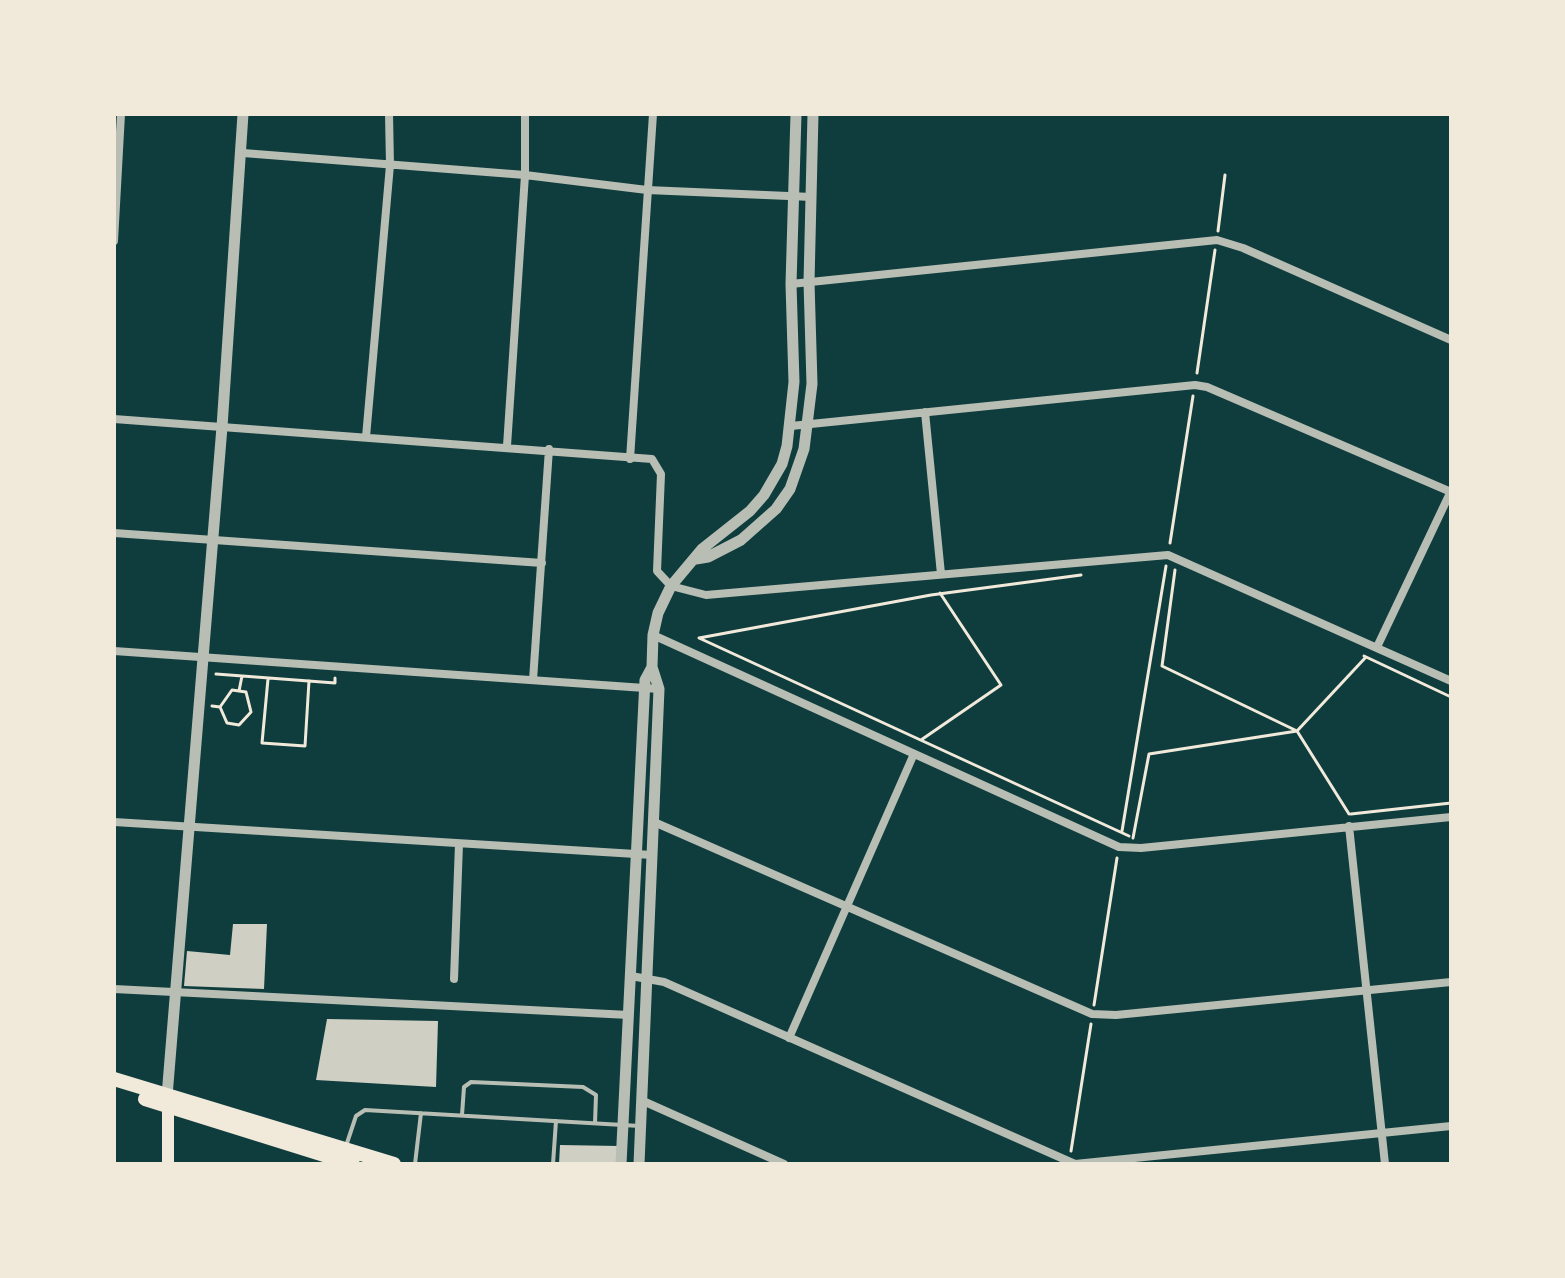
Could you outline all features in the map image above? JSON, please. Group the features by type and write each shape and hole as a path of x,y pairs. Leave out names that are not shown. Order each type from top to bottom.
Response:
{"main road":[{"path":"114,1079 168,1101 353,1164"},
{"path":"114,1089 394,1164"},
{"path":"168,1101 168,1164"}],"street":[{"path":"114,241 121,114"},
{"path":"168,1101 191,827 205,705 204,657 243,153 243,114"},
{"path":"366,437 390,165 389,114"},
{"path":"507,446 525,175 525,114"},
{"path":"630,459 653,114"},
{"path":"621,1164 644,688 652,667 653,635 658,613 671,586 711,541 750,511 782,464 791,426 794,351 791,284 796,114"},
{"path":"696,559 708,557 741,540 776,509 798,470 809,424 813,114"},
{"path":"243,153 525,175 647,190 792,199 812,197"},
{"path":"791,284 1217,240 1243,248 1451,340"},
{"path":"791,426 1195,385 1207,387 1451,492 1377,647"},
{"path":"925,412 941,574"},
{"path":"114,419 652,459 660,468 657,571 671,586 706,595 1168,555 1451,681"},
{"path":"533,680 549,449"},
{"path":"114,533 542,563"},
{"path":"653,635 913,756 1126,848 1451,817"},
{"path":"114,651 659,689"},
{"path":"639,1164 659,689 652,667"},
{"path":"789,1038 913,756"},
{"path":"114,822 652,855"},
{"path":"654,822 1082,1011 1103,1016 1451,982"},
{"path":"1349,826 1385,1164"},
{"path":"454,979 459,844"},
{"path":"631,976 664,982 1075,1164 1451,1126"},
{"path":"114,989 629,1015"},
{"path":"643,1101 784,1164"}],"lane":[{"path":"462,1115 464,1087 471,1082 587,1088 596,1095 595,1123"},
{"path":"345,1149 356,1116 361,1111 641,1126"},
{"path":"415,1164 421,1113"},
{"path":"553,1164 556,1121"}],"path":[{"path":"1168,555 1225,175"},
{"path":"1151,566 1167,564 1189,575"},
{"path":"1175,568 1162,666 1297,731 1349,814"},
{"path":"1091,574 940,593 699,638 1133,838 1149,754 1297,731 1366,657"},
{"path":"921,740 1001,685 940,593"},
{"path":"1353,651 1451,697"},
{"path":"210,673 335,683 337,667"},
{"path":"239,691 242,676"},
{"path":"268,678 262,743 305,746 309,681"},
{"path":"232,690 246,692 251,712 239,725 227,723 220,707 232,690"},
{"path":"205,705 220,707"},
{"path":"205,705 210,717"}],"building":[{"path":"233,924 267,924 264,989 184,986 187,951 230,955"},
{"path":"327,1019 438,1021 436,1087 316,1080"},
{"path":"560,1145 619,1146 617,1164 559,1164"}]}
